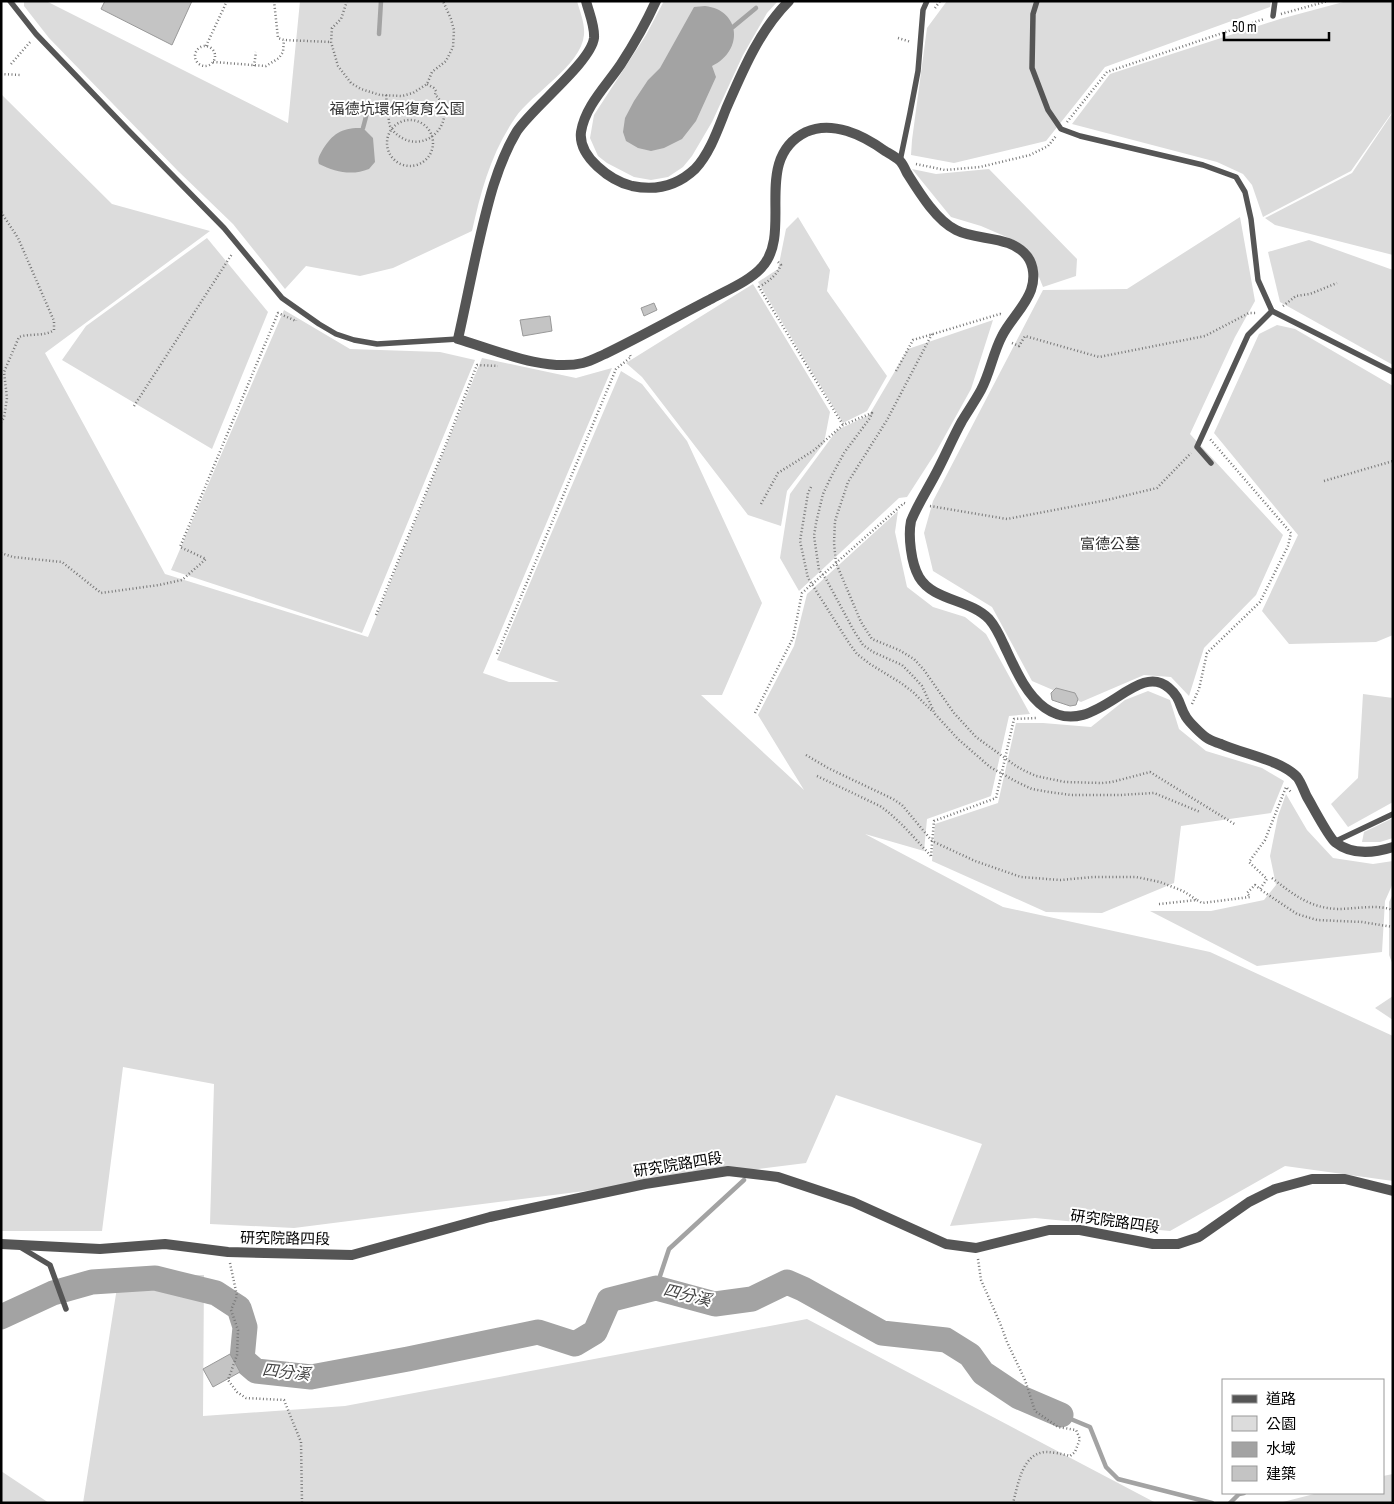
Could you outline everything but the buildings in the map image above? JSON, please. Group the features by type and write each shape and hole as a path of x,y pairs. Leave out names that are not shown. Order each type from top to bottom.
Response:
{"street":[{"path":"586,1 594,31 592,46 581,62 530,114 517,132 504,157 492,190 484,221 458,339 532,361 566,365 584,363 624,345 728,290 761,269 770,254 775,228 777,168 793,141 806,132 821,128 838,128 856,134 878,145 900,161 917,189 946,224 957,231 971,236 1002,241 1015,246 1026,254 1032,266 1034,278 1031,290 1024,303 1001,337 984,384 962,422 911,521 910,539 915,567 919,577 933,591 973,608 989,619 996,628 1027,689 1034,699 1052,713 1064,717 1085,715 1095,711 1126,690 1146,683 1157,682 1167,686 1178,697 1186,717 1207,738 1237,751 1275,763 1297,777 1334,842 1347,848 1365,852 1393,847"},
{"path":"656,1 635,40 591,107 581,134 582,144 586,153 602,171 628,185 644,189 660,188 675,184 696,167 714,137 753,50 772,20 789,1"},
{"name":"研究院路四段","path":"1,1244 100,1249 165,1244 228,1252 352,1255 490,1217 645,1184 728,1171 778,1177 853,1202 946,1244 976,1248 1049,1230 1080,1230 1153,1244 1178,1244 1199,1237 1249,1202 1275,1189 1312,1178 1345,1179 1393,1191"}],"lane":[{"path":"10,1 36,34 224,228 282,298 300,312 336,334 354,340 377,344 458,339"},
{"path":"900,161 915,88 923,10 927,1"},
{"path":"1037,1 1033,14 1032,68 1048,110 1062,129 1080,136 1203,165 1236,177 1245,192 1251,219 1258,280 1272,311 1393,372"},
{"path":"1273,16 1275,1"},
{"path":"1211,463 1197,447 1248,335 1272,311"},
{"path":"1334,842 1393,814"},
{"path":"16,1245 50,1265 66,1308"}],"path":[{"path":"206,46 227,1"},
{"path":"274,1 278,38 284,40 331,42"},
{"path":"347,1 341,19 332,28 331,42 338,66 351,83 361,89 373,93 402,96 413,93 427,84 432,72 446,61 453,46 454,30 443,1"},
{"path":"900,161 945,170 980,167 1030,155 1048,146 1107,72 1273,16 1328,1"},
{"path":"12,64 36,34"},
{"path":"898,38 920,44"},
{"path":"213,62 214,54 210,47 198,48 194,56 195,60 202,66 210,65 213,62 266,66 279,58 283,52 284,40"},
{"path":"254,66 256,52"},
{"path":"1,74 21,75"},
{"path":"386,95 386,103 389,108 389,123 392,128 399,136 410,141 420,142 432,138 442,124 444,116 442,104 435,95 436,91 427,84"},
{"path":"415,121 421,123 432,138 428,157 418,165 405,166 393,159 387,148 388,135 392,128 402,122 415,121"},
{"path":"1,212 18,238 54,321 54,330 49,334 27,334 19,337 4,372 7,398 4,418 1,422"},
{"path":"134,406 238,245"},
{"path":"770,254 781,265 771,279 759,287 843,425"},
{"path":"1001,337 1018,346 1025,336 1099,357 1205,336 1249,313 1272,311 1296,296 1310,294 1337,284"},
{"path":"1,553 14,558 62,562 102,593 182,580 206,559 180,548 278,313 296,321 300,312"},
{"path":"896,371 913,340 1000,314 1014,317"},
{"path":"932,334 886,420 848,482 835,521 836,563 861,622 874,640 906,653 914,659 954,713 976,737 1016,766 1031,774 1065,782 1107,783 1150,772 1236,825"},
{"path":"497,654 616,368 631,357 624,345"},
{"path":"376,615 477,365 501,366 505,353"},
{"path":"760,504 778,473 813,451 843,425 872,413 844,453 823,494 814,536 819,570 863,645 873,652 902,665 922,686 935,714"},
{"path":"1186,717 1199,689 1207,653 1260,602 1288,546 1291,533 1204,433"},
{"path":"755,713 793,638 802,593 904,504 919,504 1006,519 1107,500 1157,488 1197,447"},
{"path":"1324,481 1393,461"},
{"path":"811,487 808,493 800,541 808,578 848,643 857,654 913,692 974,753 1002,774 1032,789 1071,795 1154,793 1200,812"},
{"path":"817,776 887,811 931,856 934,822 996,798 1014,719 1064,717"},
{"path":"806,755 828,768 878,790 902,805 932,841 975,862 1021,877 1061,880 1093,877 1136,877 1160,882 1183,891 1202,903 1250,897 1247,893 1255,885 1297,914 1317,920 1362,922 1393,927"},
{"path":"1260,889 1267,879 1248,862 1265,840 1286,786 1298,800 1309,799"},
{"path":"1272,878 1297,897 1316,906 1336,909 1378,907 1393,910"},
{"path":"1159,904 1197,900"},
{"path":"976,1248 981,1280 1025,1380 1035,1411 1058,1426 1076,1430 1080,1439 1075,1452 1070,1456 1044,1452 1031,1457 1022,1472 1013,1503"},
{"path":"228,1252 237,1296 231,1310 238,1330 237,1355 228,1380 237,1392 246,1398 284,1400 301,1442 302,1503"}],"green space":[{"name":"福德坑環保復育公園","path":"24,1 46,1 288,123 300,1 577,1 583,22 584,35 581,46 574,58 515,118 499,145 479,201 472,231 393,268 360,276 306,266 285,289 233,224 178,171 49,38 24,6"},
{"path":"664,1 778,1 767,13 743,55 712,122 692,156 683,167 668,177 651,180 634,177 607,163 598,156 590,138 594,115 646,35"},
{"path":"947,1 1271,1 1270,7 1105,67 1046,141 954,163 911,155 927,28"},
{"path":"1347,1 1393,1 1393,111 1351,171 1263,217 1252,185 1243,174 1217,162 1072,124 1110,74 1280,19"},
{"path":"1,94 112,204 210,231 45,353 165,574 368,637 482,358 576,378 612,368 483,673 509,682 559,682 497,660 621,371 642,384 687,441 762,603 722,695 701,695 804,790 758,715 794,646 807,594 898,511 895,532 907,587 933,607 965,617 986,634 1030,714 1009,716 991,796 927,819 924,851 865,834 1003,907 1210,952 1393,1036 1393,1181 1285,1166 1170,1231 1035,1218 950,1226 982,1144 836,1095 806,1163 294,1228 210,1224 214,1084 123,1067 102,1231 1,1231"},
{"path":"1393,112 1393,255 1275,225 1265,218 1352,173"},
{"path":"912,169 936,174 989,169 1077,259 1076,276 1043,287 1029,252 1016,241 981,226 951,217"},
{"path":"798,217 830,270 827,291 887,376 867,411 843,423 758,282 778,269 786,229"},
{"name":"富德公墓","path":"1240,217 1255,301 1235,337 1190,434 1283,535 1256,595 1204,648 1189,696 1171,677 1144,675 1081,702 1032,681 992,607 933,571 924,533 933,501 1043,290 1127,289"},
{"path":"207,238 268,312 212,449 62,360 86,326"},
{"path":"1309,240 1393,270 1393,365 1280,302 1268,252"},
{"path":"753,284 830,412 824,443 787,491 781,526 748,515 642,377 626,363"},
{"path":"284,310 350,349 440,352 475,360 362,633 171,570"},
{"path":"993,320 971,389 936,452 907,497 899,498 799,591 780,558 790,494 837,430 869,415 908,349"},
{"path":"1277,325 1295,329 1393,386 1393,635 1376,642 1289,644 1262,611 1298,535 1214,433 1259,334"},
{"path":"1148,691 1170,700 1179,729 1206,751 1262,768 1284,781 1271,813 1181,826 1174,883 1102,913 1046,912 932,861 935,824 998,803 1016,723 1091,727 1125,700"},
{"path":"1363,694 1393,698 1393,802 1348,827 1331,804 1358,778"},
{"path":"1286,794 1307,830 1333,858 1373,864 1393,861 1393,883 1385,901 1382,952 1257,966 1150,911 1211,911 1264,900 1276,885 1270,856 1278,816"},
{"path":"1393,818 1393,838 1380,842 1362,842 1364,832"},
{"path":"1393,894 1393,965 1389,955 1389,902"},
{"path":"1393,996 1393,1020 1375,1008"},
{"path":"119,1275 204,1275 203,1416 345,1406 807,1319 1156,1503 83,1503"},
{"path":"1,1471 49,1503 1,1503"},
{"path":"1393,1474 1393,1503 1279,1503 1314,1494 1384,1494 1384,1476"}],"water":[{"path":"705,6 717,9 726,15 734,32 729,51 712,66 716,77 696,121 682,139 664,148 651,151 638,148 626,141 623,132 625,118 648,80 660,68 694,7"},
{"path":"363,128 373,138 375,162 369,169 350,173 319,164 319,158 323,149 335,135 344,130"}],"waterway":[{"path":"379,34 381,1"},
{"path":"733,27 756,8"},
{"path":"363,128 367,113"},
{"path":"656,1288 669,1249 744,1180"},
{"name":"四分溪","path":"1,1317 53,1293 92,1282 155,1278 216,1293 239,1308 245,1327 242,1359 256,1371 311,1377 538,1332 575,1344 595,1332 609,1300 656,1288 715,1304 752,1299 787,1282 882,1333 946,1340 970,1355 983,1373 1019,1397 1061,1415"},
{"name":"四分溪","path":"1061,1415 1090,1427 1106,1467 1118,1479 1212,1503"},
{"name":"四分溪","path":"1230,1503 1239,1494"}]}
